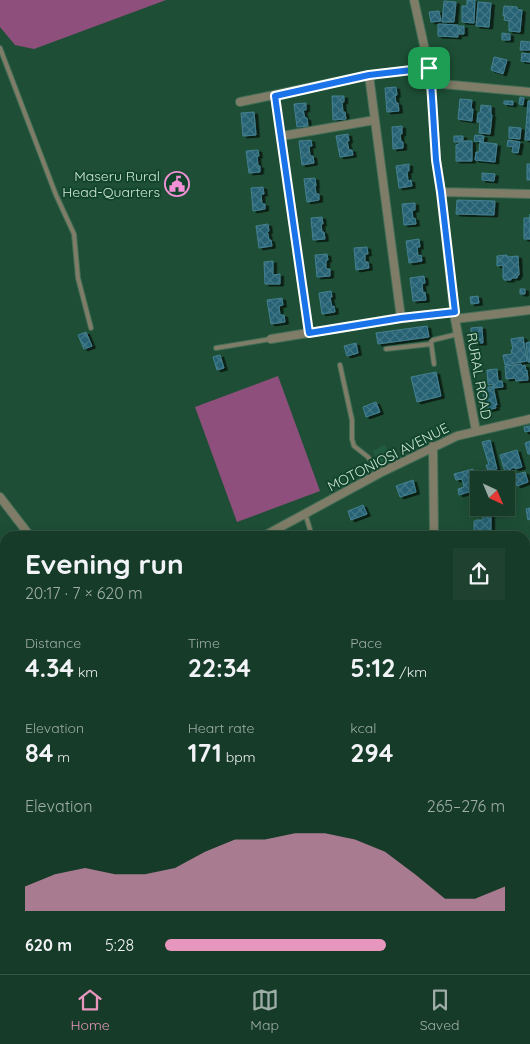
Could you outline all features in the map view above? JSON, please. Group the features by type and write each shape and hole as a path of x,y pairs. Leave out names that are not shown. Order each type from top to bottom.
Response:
{"street":[{"name":"RURAL ROAD","path":"414,0 429,68 436,160 455,315 476,431"},
{"path":"240,102 369,75 429,68"},
{"path":"369,75 401,318"},
{"path":"431,82 530,92"},
{"path":"275,96 309,333"},
{"path":"282,136 375,120"},
{"path":"441,192 530,194"},
{"path":"270,338 401,318 530,310"},
{"name":"MOTONIOSI AVENUE","path":"273,531 434,446 457,436 530,419"},
{"path":"434,446 434,531"},
{"path":"0,497 26,531"}],"lane":[{"path":"0,48 56,195 74,234 78,278 91,328"},
{"path":"386,349 431,344 433,340 458,334"},
{"path":"216,348 270,338"},
{"path":"431,344 434,364"},
{"path":"340,365 352,420 354,446 368,457 380,473"},
{"path":"305,513 310,531"}],"shaded area":[{"path":"0,0 166,0 34,49 15,45 0,27"},
{"path":"278,376 320,491 237,522 195,407"},
{"path":"385,445 391,459 379,464 373,451"}],"building":[{"path":"467,0 475,0 474,23 462,22 462,6 467,6"},
{"path":"444,1 456,2 454,22 442,22"},
{"path":"478,2 491,3 489,27 476,26"},
{"path":"504,6 517,7 517,9 522,10 520,32 509,31 509,21 504,20 505,16 503,16"},
{"path":"439,11 441,21 431,22 429,12"},
{"path":"438,24 458,25 458,37 438,36"},
{"path":"459,26 464,26 464,34 459,34"},
{"path":"502,33 510,34 510,40 502,40"},
{"path":"521,41 530,42 530,50 520,50"},
{"path":"522,53 530,54 530,62 521,61"},
{"path":"494,57 507,60 503,74 491,70"},
{"path":"445,66 445,72 440,72 440,67"},
{"path":"396,87 397,95 395,96 399,111 387,112 385,88"},
{"path":"332,96 344,96 344,102 342,102 346,119 333,120"},
{"path":"520,97 524,98 523,105 519,104"},
{"path":"460,99 472,100 472,121 458,119"},
{"path":"504,101 513,101 513,105 504,104"},
{"path":"528,101 530,101 530,140 525,140"},
{"path":"306,103 306,110 303,110 308,126 297,127 294,104"},
{"path":"481,105 491,106 490,134 479,133 480,122 477,122"},
{"path":"254,112 256,135 243,136 241,113"},
{"path":"402,126 402,134 400,134 403,148 393,149 392,127"},
{"path":"509,127 521,128 520,139 509,138"},
{"path":"348,134 349,150 352,150 353,155 340,157 336,136"},
{"path":"475,135 484,136 483,142 474,141"},
{"path":"454,136 463,136 463,140 454,142"},
{"path":"311,140 312,146 309,146 310,156 313,156 314,163 302,165 299,141"},
{"path":"508,140 520,142 518,153 512,152 513,147 507,146"},
{"path":"459,141 472,141 472,161 456,161 456,145 459,144"},
{"path":"480,142 497,144 495,162 475,160 476,152 479,152"},
{"path":"258,150 259,156 257,156 260,172 249,173 246,151"},
{"path":"409,164 409,171 407,171 408,181 411,180 412,186 399,188 396,166"},
{"path":"527,164 530,164 530,180 527,180"},
{"path":"482,173 495,174 494,181 482,180"},
{"path":"315,178 316,194 319,194 319,200 307,202 304,179"},
{"path":"263,187 264,194 261,194 262,204 265,204 265,209 253,211 251,188"},
{"path":"457,200 495,201 494,215 456,214"},
{"path":"415,203 415,210 412,210 413,219 415,218 416,224 404,225 402,204"},
{"path":"322,217 322,232 324,232 325,239 313,240 311,218"},
{"path":"524,218 530,218 530,239 524,239"},
{"path":"268,224 269,231 267,232 272,246 259,248 256,226"},
{"path":"419,239 420,247 417,247 418,256 421,255 422,261 409,263 406,241"},
{"path":"367,247 368,254 365,254 365,262 368,262 369,268 356,270 354,248"},
{"path":"327,254 326,269 330,269 330,276 317,277 315,255"},
{"path":"507,255 507,257 518,256 519,275 517,278 511,278 511,280 504,280 503,265 497,266 497,256"},
{"path":"273,261 273,275 280,274 280,284 265,284 264,262"},
{"path":"424,276 425,283 422,284 426,300 413,301 410,278"},
{"path":"520,289 525,289 525,294 520,294"},
{"path":"331,291 332,297 330,297 335,312 322,314 319,293"},
{"path":"478,296 479,303 471,304 470,297"},
{"path":"282,298 283,305 279,306 280,315 284,315 285,322 271,324 267,300"},
{"path":"427,326 429,337 378,344 376,333"},
{"path":"482,327 483,343 472,343 471,328"},
{"path":"86,332 92,346 84,349 78,335"},
{"path":"523,337 527,361 505,365 503,355 512,354 511,350 513,350 511,339"},
{"path":"530,342 530,362 528,362 526,343"},
{"path":"356,343 358,353 347,356 344,346"},
{"path":"220,355 224,368 217,370 213,357"},
{"path":"521,364 522,366 525,365 528,380 516,381 515,378 506,379 505,366"},
{"path":"497,369 498,381 502,381 503,387 494,388 493,384 488,385 487,370"},
{"path":"436,372 441,396 417,402 411,377"},
{"path":"493,386 497,405 495,405 496,408 487,410 482,389"},
{"path":"376,402 380,412 366,417 363,407"},
{"path":"530,426 530,431 525,432 524,427"},
{"path":"490,440 497,469 488,471 486,465 489,465 482,442"},
{"path":"530,441 530,454 528,454 525,443"},
{"path":"517,450 522,467 515,469 515,467 505,471 500,455"},
{"path":"473,469 474,471 470,471 470,492 459,495 458,489 464,487 462,479 456,480 454,474"},
{"path":"525,472 528,482 517,486 515,475"},
{"path":"413,480 416,492 400,497 396,486"},
{"path":"363,505 367,514 351,520 348,511"},
{"path":"530,508 530,519 528,520 526,509"},
{"path":"483,516 491,516 491,531 474,531 474,521 483,520"}],"place":[{"name":"Maseru Rural Head-Quarters","path":"177,184"}],"route":[{"path":"429,68 436,160 455,312 401,318 309,333 275,96 369,75 429,68"}]}
